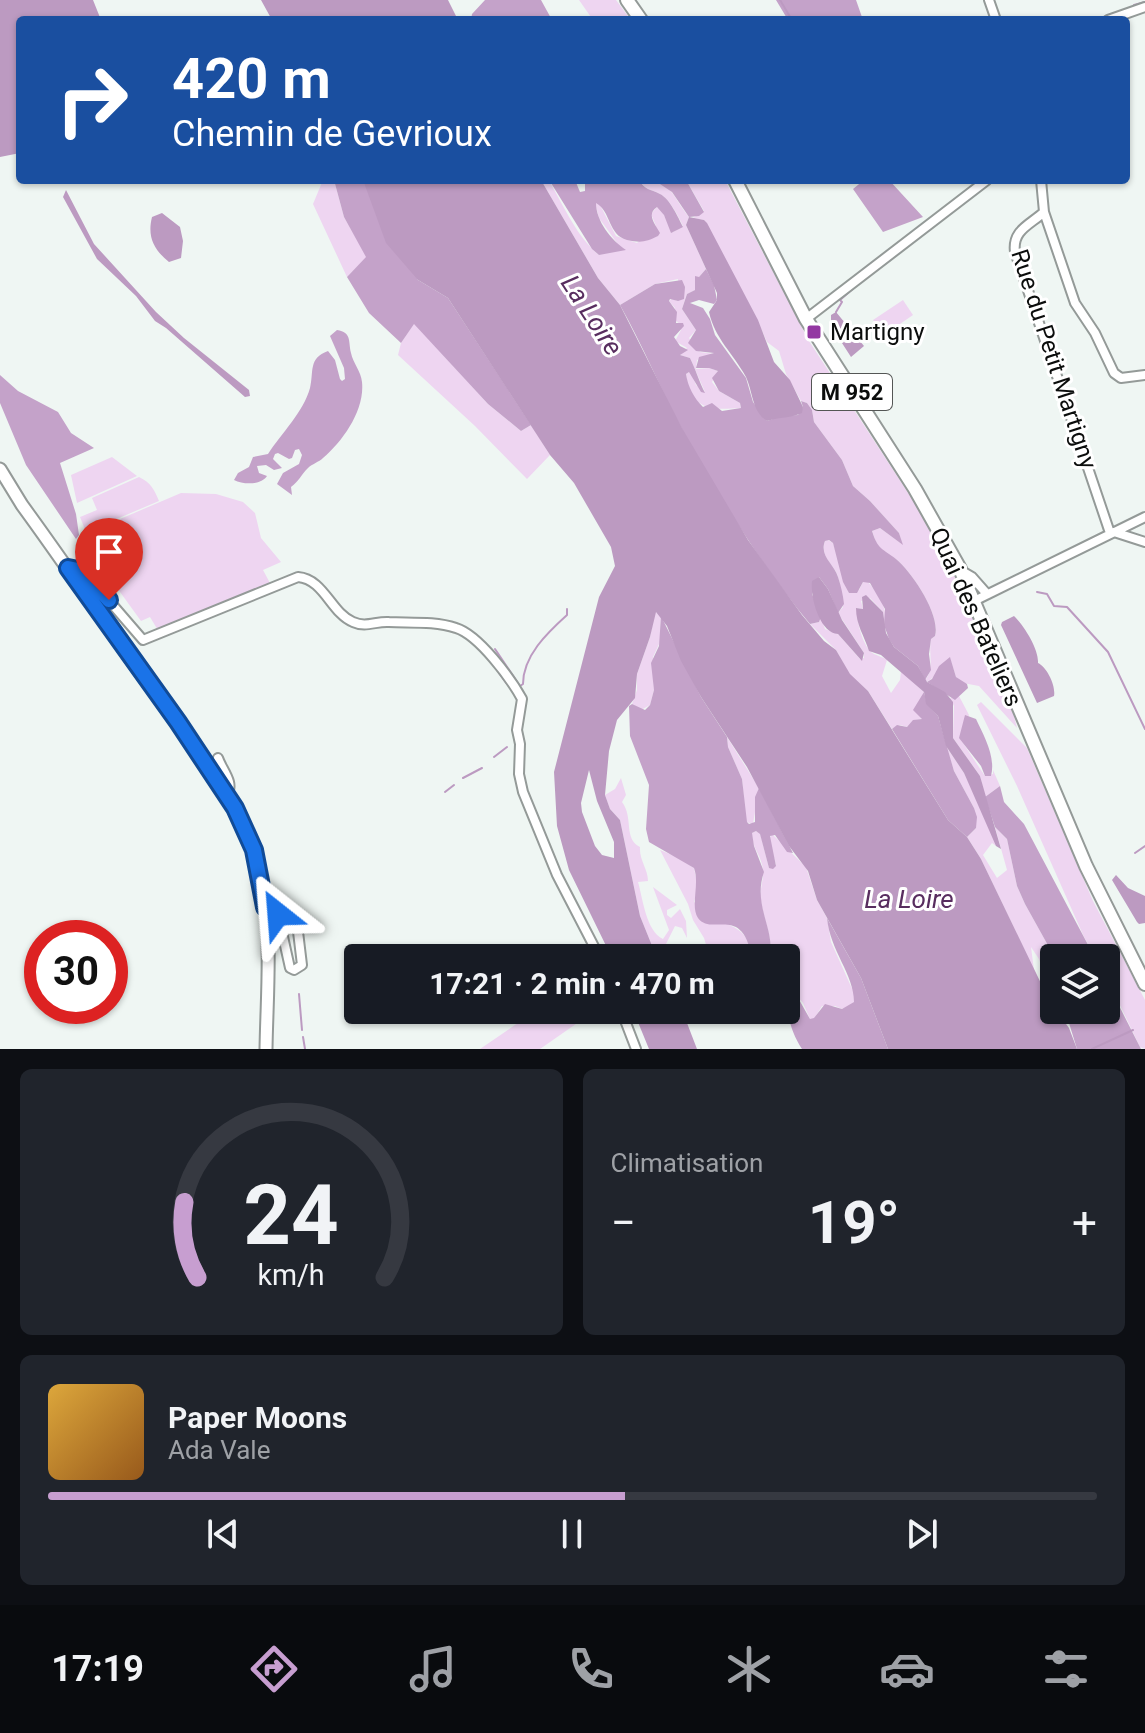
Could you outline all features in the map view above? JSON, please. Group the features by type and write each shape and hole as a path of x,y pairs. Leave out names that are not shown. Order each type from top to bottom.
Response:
{"main road":[{"name":"Quai des Bateliers","path":"737,184 806,319 915,489 960,569 1086,866 1145,984"}],"street":[{"path":"1119,16 1145,7"},
{"path":"806,319 982,184"},
{"path":"1041,184 1044,212"},
{"name":"Rue du Petit Martigny","path":"1112,533 1015,252 1017,234 1044,212 1071,295 1095,333 1114,373 1121,378 1145,375"},
{"path":"0,469 22,505 227,794 254,850 265,907 268,986 266,1049"},
{"path":"974,601 1145,517"},
{"path":"1112,533 1145,542"},
{"path":"68,568 77,568 86,574 143,640 298,577 310,581 342,615 358,624 413,622 457,628 468,634 493,660 522,699 517,730 523,792 557,875 593,944"},
{"path":"960,569 987,594"},
{"path":"218,758 229,781 227,794"},
{"path":"265,907 277,913 285,955 294,970 302,965 296,915"},
{"path":"626,1024 636,1049"}],"shaded area":[{"path":"485,0 541,0 550,16 472,16"},
{"path":"579,0 616,0 628,16 590,16"},
{"path":"776,0 856,0 862,16 786,16"},
{"path":"321,184 335,184 344,217 367,257 347,277 313,204"},
{"path":"335,184 365,184 418,280 448,298 531,425 521,431 488,404 414,324 401,343 369,313 347,277 366,257 344,217"},
{"path":"543,184 551,184 584,240 599,255 617,243 599,218 595,203 599,203 616,236 637,243 656,226 651,214 657,207 673,232 683,226 667,200 642,184 665,186 689,217 686,225 706,269 699,277 695,290 687,294 682,309 696,330 689,338 700,352 715,354 697,360 696,369 718,371 712,382 719,391 740,403 741,408 704,406 692,395 686,374 689,372 696,385 705,392 690,358 680,355 687,348 675,341 681,330 676,321 675,308 669,301 678,301 678,279 655,284 620,305 598,278"},
{"path":"552,184 577,184 580,192 585,191 585,184 642,184 667,200 683,227 671,233 657,207 652,216 660,233 658,236 643,241 627,240 616,233 596,203 605,230 626,250 599,255 592,249"},
{"path":"660,184 688,184 704,212 689,217 672,192"},
{"path":"688,184 727,184 809,341 918,508 958,583 1017,728 979,686 963,683 956,677 950,658 930,680 925,680 931,666 930,644 936,627 934,617 910,574 896,559 879,549 872,531 880,528 902,544 899,533 853,486 842,460 814,422 812,410 801,401 786,374 779,351 767,342 704,220 693,218 704,211"},
{"path":"859,184 893,184 923,217 883,232 853,189"},
{"path":"706,269 717,300 714,304 699,300 690,303 703,308 710,319 715,335 746,378 753,402 767,421 798,415 803,407 801,401 807,403 814,422 842,460 853,486 899,533 903,545 880,528 872,531 879,545 903,565 917,584 934,617 935,636 931,639 929,654 931,670 925,680 918,666 894,647 889,639 884,625 885,609 870,583 863,582 857,593 849,593 833,543 829,540 825,541 825,556 838,577 844,604 838,613 819,577 812,594 821,617 819,622 810,624 742,530 683,431 620,305 655,284 682,280 684,299 669,301 677,312 676,323 683,323 684,326 674,337 680,346 688,350 680,355 690,358 705,393 701,392 689,372 686,374 690,388 703,407 712,403 722,411 741,408 740,403 719,391 712,378 718,371 696,368 699,357 714,353 696,351 688,343 696,330 682,309 687,294 695,290 695,276 699,277"},
{"path":"903,300 913,315 884,335 873,320"},
{"path":"414,323 488,404 521,431 531,425 550,455 527,479 398,355 401,343"},
{"path":"337,330 348,338 362,382 360,403 345,434 291,487 292,495 277,484 283,473 299,464 302,455 299,449 289,459 275,454 273,459 282,468 274,470 266,465 257,466 259,473 267,476 257,483 234,480 238,473 249,467 253,457 268,454 298,414 310,388 317,357 328,351 335,360 340,379 345,379 344,368 330,336"},
{"path":"0,375 18,391 58,412 71,433 94,448 60,463 76,514 79,535 76,539 26,465 0,403"},
{"path":"112,457 137,476 77,503 71,475"},
{"path":"139,477 152,487 159,501 86,532 80,517 97,510 92,498"},
{"path":"181,493 216,494 243,502 255,513 261,538 281,562 263,570 271,585 159,632 150,617 141,621 94,556 85,534"},
{"path":"825,541 833,543 849,593 859,590 867,581 882,601 885,613 884,625 883,612 870,598 861,601 863,609 857,608 857,613 861,633 870,651 887,660 882,676 891,693 900,680 901,671 924,692 918,705 922,719 915,720 907,727 900,725 892,729 868,691 850,675 836,650 810,624 819,622 821,617 825,629 838,634 860,659 864,658 864,653 838,613 843,607 841,590 836,572 825,554"},
{"path":"655,611 661,616 660,642 653,657 654,690 650,705 641,710 632,704"},
{"path":"661,616 701,697 727,737 728,747 742,779 747,822 755,822 755,797 759,788 793,853 787,852 775,835 770,836 776,866 769,868 760,834 756,831 752,833 764,872 762,907 771,944 748,944 741,931 734,926 711,925 698,918 694,868 649,842 646,829 649,785 630,736 629,706 632,704 645,710 650,705 654,690 651,663 659,646"},
{"path":"950,657 956,677 968,688 955,700 927,682"},
{"path":"924,692 927,704 938,716 954,771 977,817 976,828 967,837 948,820 892,729 897,725 907,727 913,720 922,719 913,710"},
{"path":"959,696 969,715 961,740 985,776 993,774 993,770 1000,786 985,797 980,776 953,738 954,706 950,698"},
{"path":"981,702 1027,748 1093,901 1116,944 1088,944 977,705"},
{"path":"965,715 976,719 986,739 992,761 991,776 985,776 959,738"},
{"path":"727,737 759,788 753,824 746,822 742,779 728,747"},
{"path":"946,746 964,773 994,836 996,846 992,843 983,855 997,878 1007,870 995,827 1007,839 1017,886 1047,944 1040,944 1040,962 1031,947 1034,970 981,859 967,837 976,828 974,808 954,771"},
{"path":"621,778 626,795 622,802 630,833 640,847 648,877 648,881 638,882 649,922 663,939 669,930 653,887 677,905 667,910 667,915 671,918 680,909 686,921 687,938 682,928 675,926 666,944 651,944 640,916 620,820 610,809 605,795 615,789"},
{"path":"1000,786 1004,802 1024,824 1088,944 1047,944 1017,886 1007,839 995,827 985,797"},
{"path":"752,833 760,833 769,868 776,865 769,839 772,834 806,867 827,918 831,942 854,993 851,1006 842,1009 822,1006 814,1019 810,1019 800,1000 800,944 770,944 762,908 763,870"},
{"path":"660,850 694,868 698,887 694,902 734,927 748,944 706,944"},
{"path":"827,918 861,978 888,1049 802,1049 794,1034 790,1024 800,1024 800,1001 810,1019 825,1004 842,1009 854,1002 850,982"},
{"path":"1120,952 1145,1000 1145,1049 1140,1047 1120,1005"},
{"path":"1120,1008 1141,1049 1077,1049 1069,1024 1120,1024"},
{"path":"517,1024 576,1024 540,1049 480,1049"}],"water":[{"path":"0,0 93,0 99,16 16,16 16,154 0,157"},
{"path":"261,0 448,0 456,16 270,16"},
{"name":"La Loire","path":"364,184 543,184 598,278 620,305 682,428 748,540 802,615 836,650 850,674 868,691 948,820 967,837 981,859 1040,981 1040,1024 1066,1024 1077,1049 888,1049 861,978 817,900 808,871 789,846 747,767 701,697 681,661 667,626 656,612 637,674 635,698 617,720 609,751 605,795 610,809 620,820 640,916 651,944 605,944 569,870 557,826 554,772 599,597 615,566 611,547 574,483 550,455 448,298 418,280 386,243","holes":["589,770 597,801 614,842 614,858 602,855 595,846 582,812 581,803"]},
{"path":"66,190 94,244 156,312 249,390 250,396 245,397 155,321 136,296 97,259 63,197"},
{"path":"162,213 180,227 183,241 181,258 169,262 159,253 151,237 152,217"},
{"path":"689,217 707,223 758,320 774,362 790,380 803,407 802,413 767,421 758,412 746,377 712,322 709,312 717,300 717,293 686,225"},
{"path":"836,312 864,346 851,357 831,326 831,315"},
{"path":"819,577 864,653 862,661 838,634 826,628 821,621 812,588 812,581"},
{"path":"866,595 883,612 886,633 894,647 918,666 927,682 945,692 953,702 953,738 980,776 1001,849 996,846 964,773 946,746 938,716 926,704 924,692 881,655 869,651 856,614 856,608 863,609 862,597"},
{"path":"1014,616 1023,626 1038,663 1048,673 1054,687 1054,696 1037,703 1001,625"},
{"path":"1116,875 1128,888 1145,896 1145,923 1137,922 1112,880"},
{"path":"639,1024 687,1024 697,1049 649,1049"}],"waterway":[{"path":"780,0 790,16"},
{"path":"1134,5 1145,2"},
{"path":"836,312 842,302 840,300 856,286"},
{"path":"1037,592 1047,594 1054,606 1067,607 1108,652 1145,729"},
{"path":"495,649 520,686 532,655 544,637 567,615 567,609"},
{"path":"499,673 507,684"},
{"path":"494,757 507,747"},
{"path":"463,778 482,768"},
{"path":"445,792 454,785"},
{"path":"1135,853 1145,846"},
{"path":"299,994 302,1030"},
{"path":"1092,1049 1133,1030"},
{"path":"303,1037 305,1049"}],"place":[{"name":"Martigny","path":"814,332"}],"route":[{"path":"109,600 83,571 68,568 235,808 254,850 265,907 272,908 278,914"}]}
